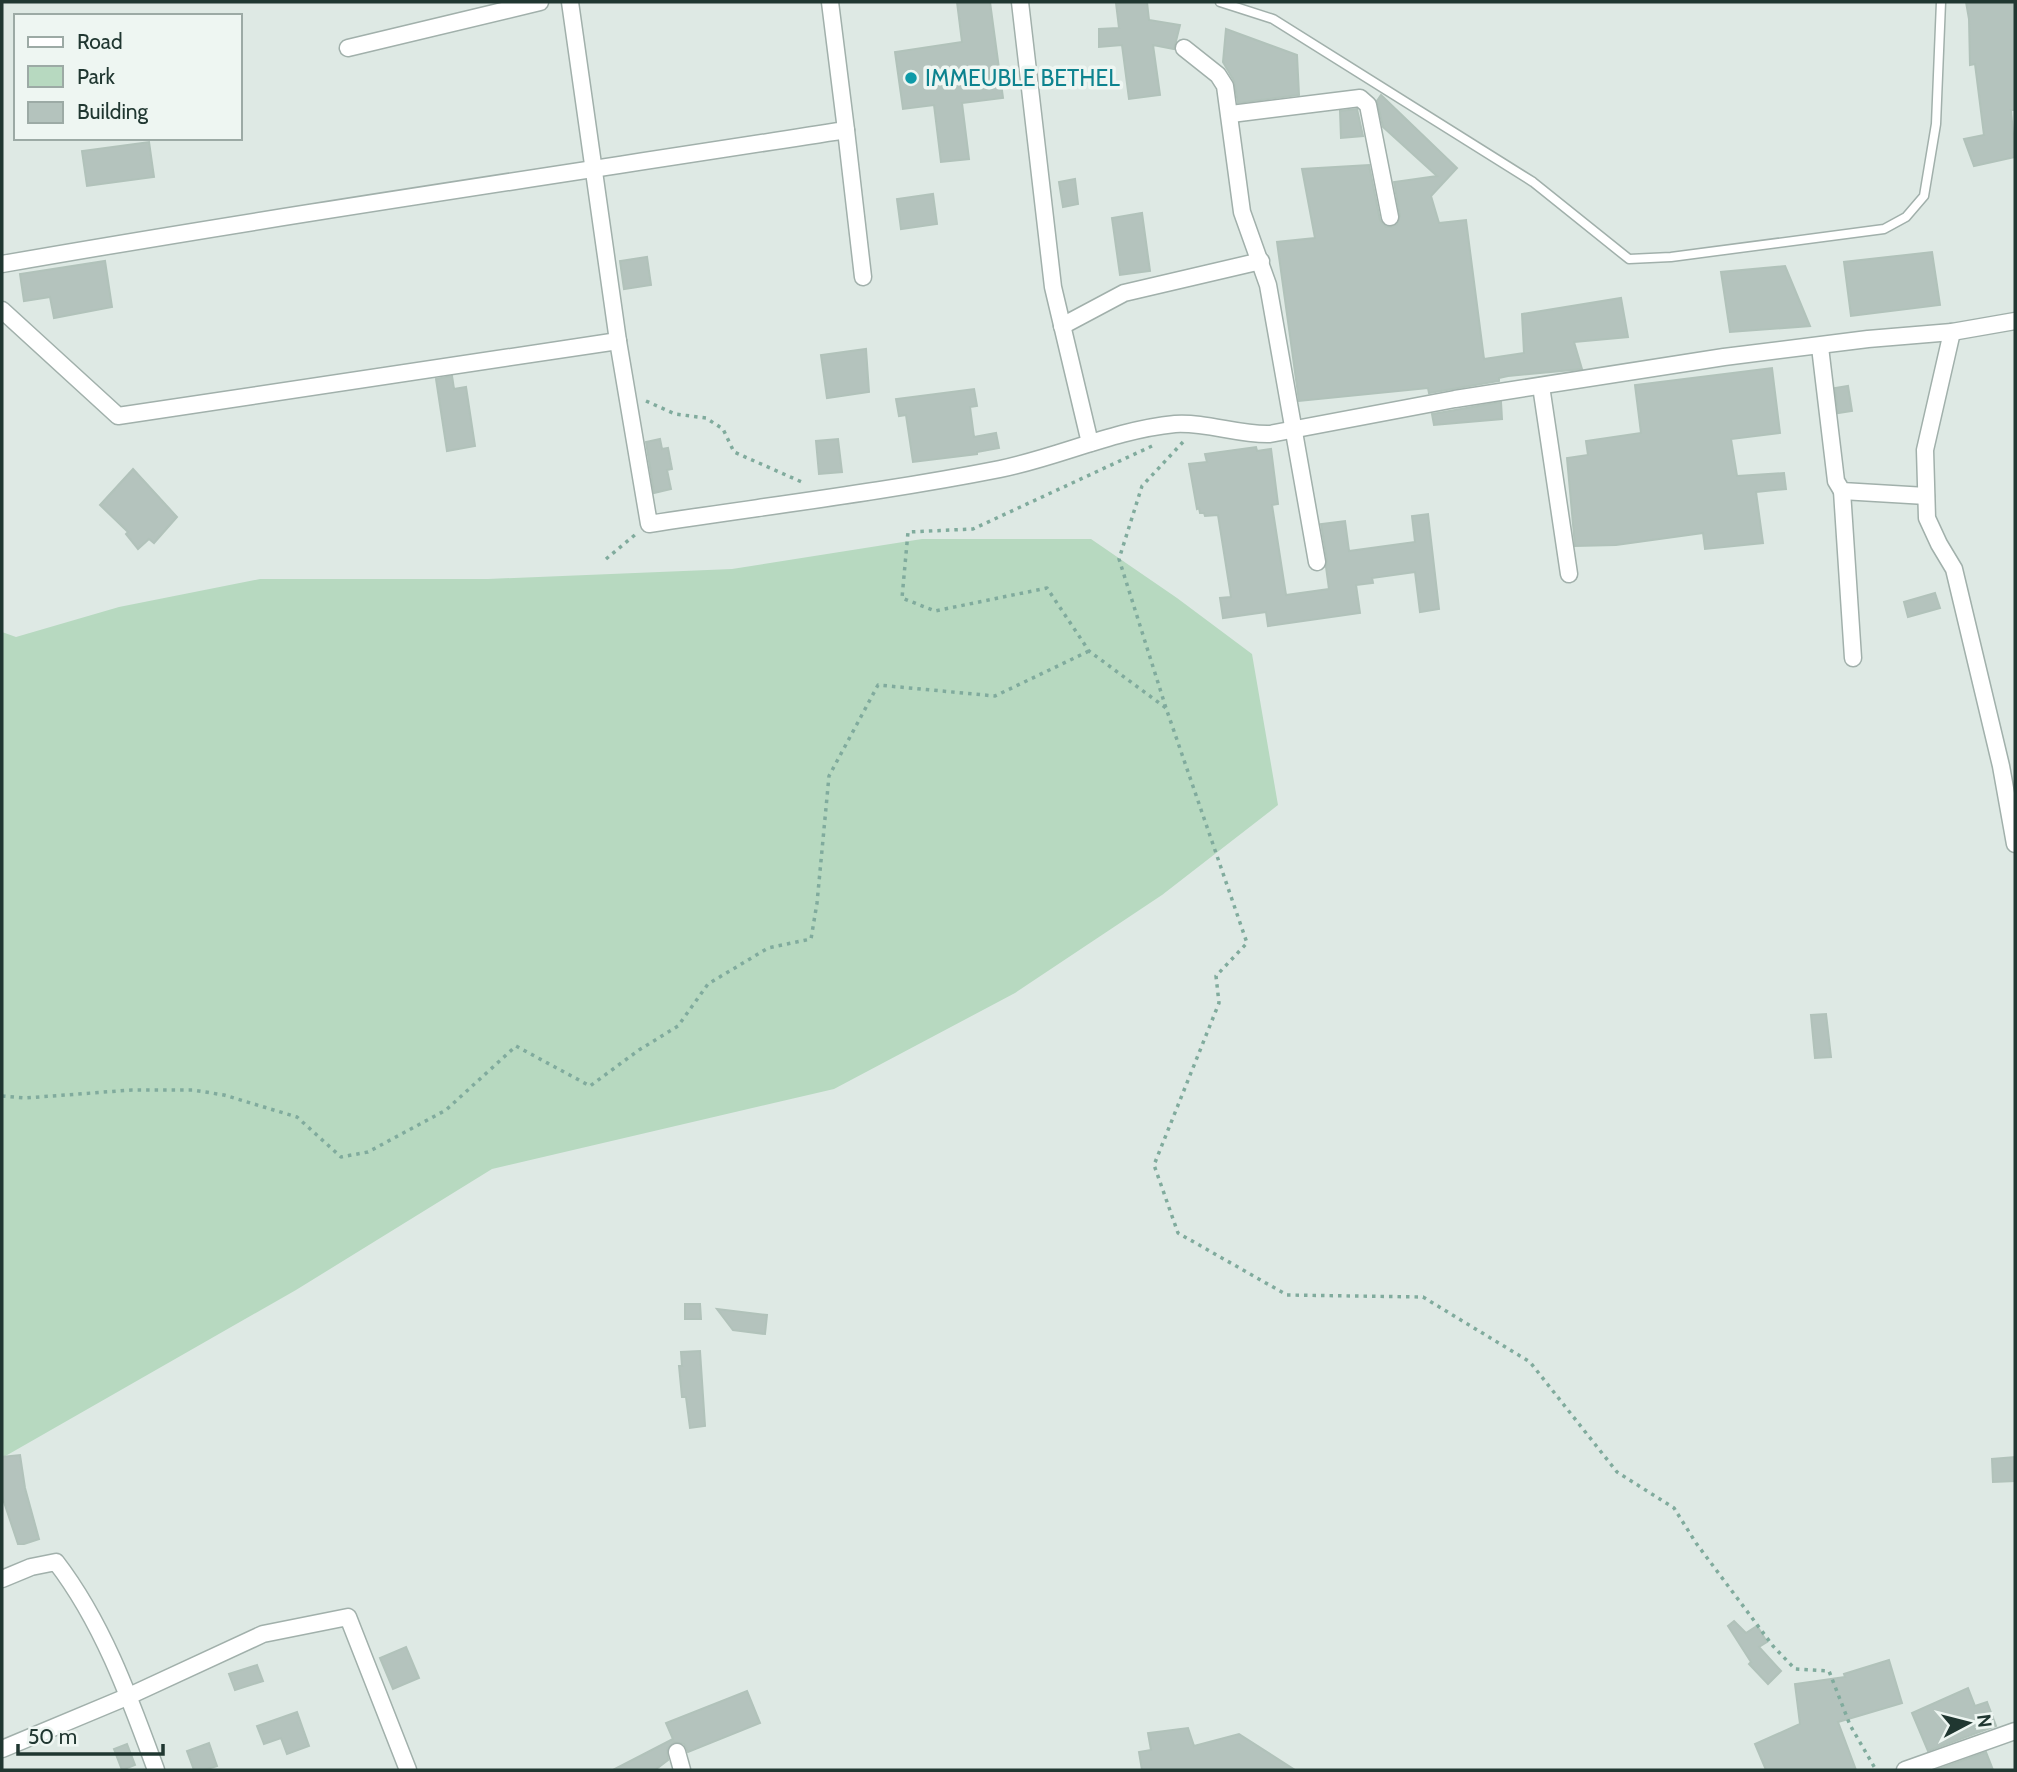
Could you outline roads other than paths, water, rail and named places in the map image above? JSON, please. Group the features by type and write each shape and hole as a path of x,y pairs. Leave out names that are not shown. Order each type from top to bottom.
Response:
{"street":[{"path":"348,48 540,2"},
{"path":"570,2 618,341 649,524 1003,468 1058,454 1121,433 1176,424 1247,434 1270,434 1455,399 1724,357 1868,339 1952,332 2015,321"},
{"path":"830,2 863,277"},
{"path":"1020,2 1053,287 1090,443"},
{"path":"1184,48 1222,80 1231,114 1242,212 1268,285 1317,562"},
{"path":"1231,114 1360,98 1365,101 1390,217"},
{"path":"2,264 207,229 846,130"},
{"path":"1062,326 1124,293 1261,261"},
{"path":"2,310 118,416 618,341"},
{"path":"1952,332 1925,450 1927,518 1954,569 2001,766 2015,844"},
{"path":"1820,346 1836,481 1842,491 1853,658"},
{"path":"1541,386 1569,573"},
{"path":"1842,491 1926,496"},
{"path":"2,1579 31,1567 57,1562 78,1590 129,1696 156,1770"},
{"path":"2,1749 129,1696 263,1634 348,1617 408,1770"},
{"path":"1905,1770 2015,1731"},
{"path":"677,1752 682,1770"}],"lane":[{"path":"1220,2 1273,19 1521,175 1629,259 1671,257 1884,229 1906,217 1924,197 1936,124 1941,2"}],"place":[{"name":"IMMEUBLE BETHEL","path":"911,78"}]}
